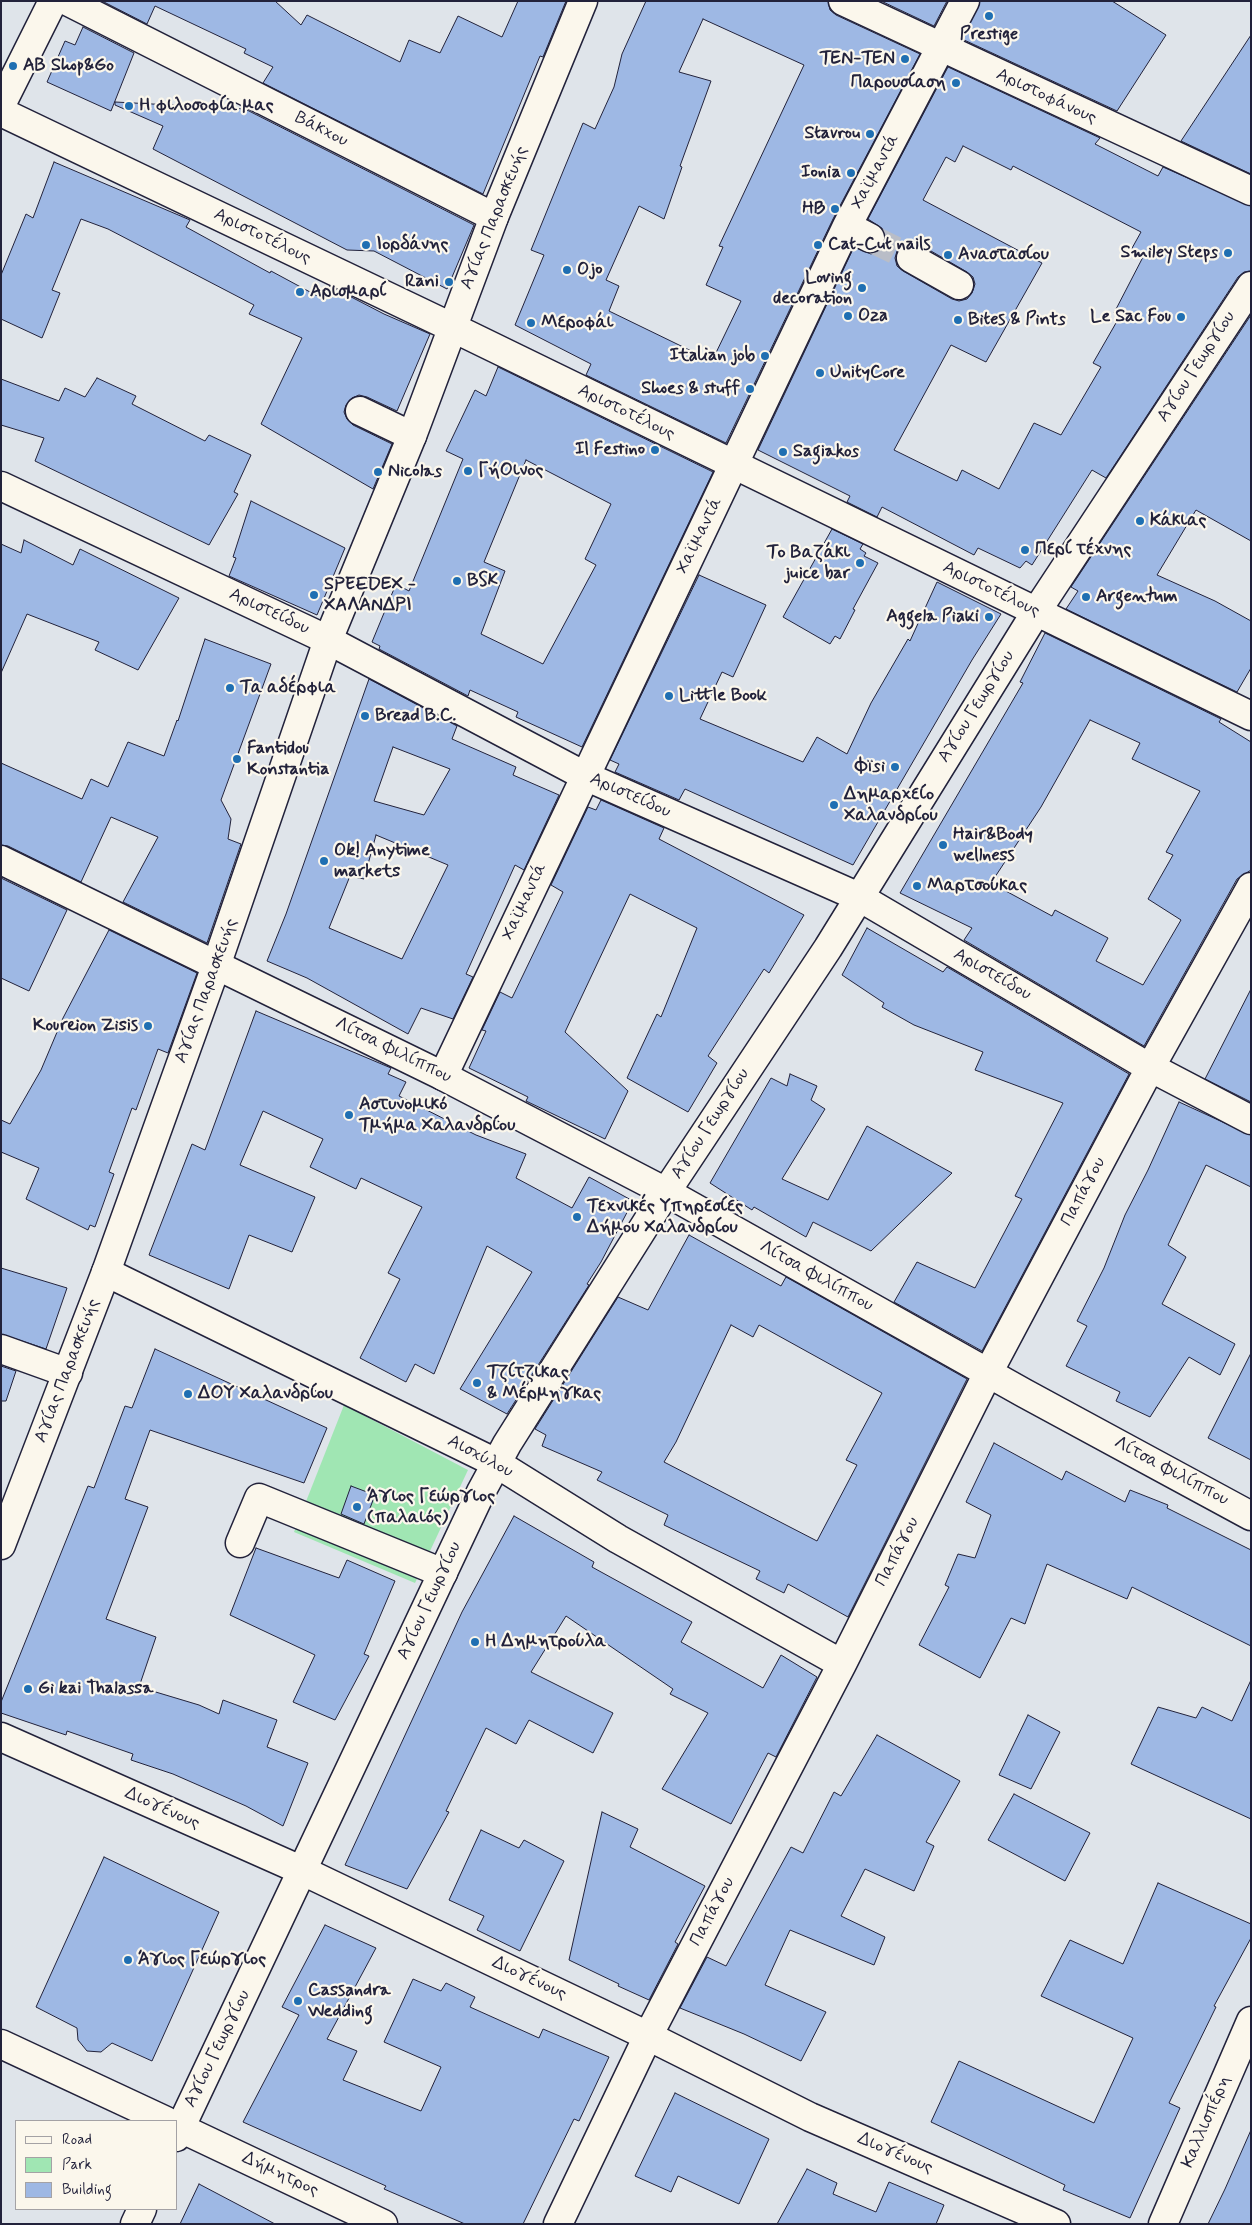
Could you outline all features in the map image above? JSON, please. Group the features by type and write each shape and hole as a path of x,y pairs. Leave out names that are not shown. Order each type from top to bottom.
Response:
{"street":[{"path":"1,105 53,1"},
{"name":"Βάκχου","path":"67,1 494,218"},
{"name":"Αγίας Παρασκευής","path":"1,1545 106,1272 216,966 328,640 412,436 494,218 583,1"},
{"name":"Αριστοφάνους","path":"843,1 942,49 1251,191"},
{"name":"Χαϊμαντά","path":"443,1076 733,466 858,232 965,1"},
{"name":"Αριστοτέλους","path":"1,112 452,327 733,466 1251,716"},
{"path":"910,258 959,285"},
{"name":"Αγίου Γεωργίου","path":"178,2122 303,1872 496,1463 666,1192 859,897 1036,612 1251,286"},
{"path":"360,411 412,436"},
{"name":"Αριστείδου","path":"1,486 328,640 585,776 859,897 1150,1068 1251,1120"},
{"name":"Λίτσα Φιλίππου","path":"1,860 443,1076 666,1192 988,1373 1251,1516"},
{"name":"Παπάγου","path":"558,2224 648,2036 842,1664 988,1373 1150,1068 1251,887"},
{"name":"Αισχύλου","path":"106,1272 496,1463 618,1539 842,1664"},
{"path":"1,1349 68,1373"},
{"path":"240,1543 259,1498 443,1573"},
{"name":"Διογένους","path":"1,1737 303,1872 648,2036 810,2117 1056,2224"},
{"name":"Καλλισπέρη","path":"1163,2224 1251,2021"},
{"name":"Δήμητρος","path":"1,2044 158,2120"},
{"name":"Δήμητρος","path":"178,2129 383,2224"},
{"path":"135,2224 142,2210"}],"green space":[{"path":"344,1405 468,1470 415,1583 294,1532"}],"building":[{"path":"102,1 275,1 301,25 307,15 400,62 409,40 440,53 458,16 502,37 518,1 566,1 543,57 540,56 483,194 263,83 273,67 244,53 246,49 155,6 147,24"},
{"path":"646,1 828,1 830,10 836,15 920,54 833,219 726,443 586,375 591,364 515,325 544,255 531,250 583,123 595,129 614,87 622,54","holes":["703,19 804,65 719,246 723,247 706,285 741,301 712,361 609,311 619,286 606,280 639,206 664,219 682,167 680,166 711,81 679,72"]},
{"path":"881,1 947,1 934,26"},
{"path":"980,1 1112,1 1166,35 1117,111 962,39"},
{"path":"83,27 134,53 111,111 47,82 65,41 75,45"},
{"path":"1251,35 1251,174 1181,141"},
{"path":"948,67 1100,138 1095,144 1158,176 1163,167 1251,206 1251,271 1244,272 1238,277 1106,478 1092,470 1032,565 1026,561 1020,568 978,548 974,555 882,507 877,517 847,502 850,496 758,450 854,247 871,254 879,251 884,245 886,237 883,229 868,219","holes":["963,146 1011,170 1013,166 1141,232 1131,250 1143,257 1114,313 1120,316 1093,363 1101,367 1061,435 1034,423 999,489 962,470 957,481 894,450 951,345 986,362 1042,263 923,200 946,157 955,162","911,242 919,244 973,277 975,284 972,293 967,299 959,301 952,299 897,266 895,258 897,251 903,244"]},
{"path":"115,102 245,109 474,225 447,289 374,251 347,250 153,149 163,126 115,105"},
{"path":"54,162 190,220 186,227 270,273 271,271 323,299 330,286 384,314 430,334 397,411 359,395 352,398 346,405 344,412 347,419 353,425 392,444 373,489 261,424 302,338 249,314 254,305 108,229 81,219 52,290 60,293 42,338 1,319 1,275 26,214 33,218"},
{"path":"1251,315 1251,541 1196,510 1157,575 1215,601 1251,621 1251,668 1237,692 1066,609 1078,591 1071,587"},
{"path":"498,367 713,472 582,747 516,717 518,712 470,690 468,696 379,649 380,646 372,642 396,584 409,591 463,459 446,451 475,390 486,396","holes":["526,460 611,504 585,559 596,565 543,664 481,634 505,571 484,562"]},
{"path":"97,378 136,396 132,404 205,441 209,435 251,455 234,492 238,494 209,545 35,461 44,438 1,425 1,379 59,401 65,388 85,397"},
{"path":"251,501 345,548 317,615 229,576 236,558 233,557"},
{"path":"832,529 863,544 860,549 866,553 864,556 878,563 853,609 855,610 840,639 835,636 830,644 783,617"},
{"path":"24,540 73,565 80,549 179,598 138,670 95,650 99,642 27,614 1,673 1,544 21,553"},
{"path":"699,575 766,605 733,677 722,672 700,719 803,762 817,737 847,754 871,703 908,639 910,641 937,582 1001,614 972,660 853,865 685,789 679,800 615,772 619,764 610,760"},
{"path":"1045,633 1221,719 1219,722 1251,742 1251,870 1237,879 1144,1046 964,940 972,928 900,893 1023,683 1020,682","holes":["1090,720 1140,743 1132,759 1200,791 1166,852 1173,855 1148,899 1181,920 1143,985 1096,961 1108,938 1055,910 1052,916 991,883 1041,807"]},
{"path":"205,639 271,664 221,800 231,819 228,839 241,844 207,943 123,902 158,837 111,817 81,882 8,846 1,845 1,763 82,799 91,779 108,787 128,742 164,756 178,721"},
{"path":"369,679 457,726 452,739 516,767 513,775 559,795 524,870 515,865 466,974 473,977 453,1019 421,1008 408,1034 307,978 267,961 286,914","holes":["393,747 450,769 424,815 374,801","376,835 448,865 402,959 329,928 350,876 364,879"]},
{"path":"601,800 664,828 659,839 804,915 769,973 764,969 708,1056 717,1063 688,1112 627,1078 657,1014 661,1017 697,928 630,894 565,1032 628,1091 605,1139 526,1101 528,1097 469,1068 486,1031 482,1030 500,992 512,998 563,892 551,885 588,807 596,810"},
{"path":"1,878 67,910 29,991 1,978"},
{"path":"867,928 943,972 947,967 1129,1074 982,1351 894,1302 917,1262 975,1288 1022,1199 1015,1196 1063,1103 975,1070 983,1052 914,1025 882,1007 884,1003 842,975"},
{"path":"109,930 197,973 168,1053 158,1049 136,1110 132,1108 109,1172 114,1174 95,1227 90,1225 88,1230 26,1199 39,1168 1,1152 1,1120 10,1124 41,1070 63,1018"},
{"path":"1251,989 1251,1102 1205,1079"},
{"path":"256,1011 391,1068 388,1074 406,1082 399,1096 476,1135 526,1154 516,1178 572,1208 589,1177 633,1201 601,1262 587,1284 589,1285 507,1414 460,1389 532,1272 487,1246 434,1374 415,1364 406,1382 360,1358 400,1279 388,1273 422,1207 361,1178 356,1189 310,1167 323,1139 263,1111 240,1165 315,1197 292,1252 249,1235 229,1289 149,1255 192,1144 205,1150"},
{"path":"790,1074 817,1086 811,1100 825,1109 782,1179 828,1200 867,1126 952,1173 871,1251 813,1222 806,1237 754,1207 752,1210 710,1183 771,1078 787,1086"},
{"path":"1179,1102 1251,1135 1251,1187 1206,1165 1168,1245 1186,1257 1162,1304 1235,1344 1220,1375 1189,1357 1150,1417 1116,1401 1120,1392 1066,1366 1087,1326 1077,1321 1104,1268 1125,1215"},
{"path":"689,1235 781,1286 786,1277 967,1379 848,1617 788,1584 784,1593 756,1579 760,1571 664,1525 668,1515 597,1480 602,1472 542,1446 546,1435 535,1429 618,1297 648,1310","holes":["731,1325 753,1337 759,1325 882,1393 846,1460 857,1465 817,1541 664,1462 676,1442"]},
{"path":"1,1268 67,1288 46,1349 1,1334"},
{"path":"155,1349 327,1428 304,1483 150,1430 125,1499 148,1507 106,1619 156,1637 139,1687 199,1705 219,1714 223,1700 277,1720 267,1747 308,1763 283,1826 246,1806 173,1774 131,1760 133,1754 67,1731 66,1735 1,1713 1,1702 88,1486 94,1488 125,1406 132,1408"},
{"path":"1251,1353 1251,1460 1208,1438"},
{"path":"1,1366 16,1371 6,1401 1,1401"},
{"path":"994,1443 1062,1480 1066,1471 1125,1502 1130,1490 1168,1505 1167,1508 1251,1550 1251,1646 1132,1587 1127,1599 1047,1564 1025,1624 1011,1618 980,1678 919,1645 949,1587 945,1585 958,1554 975,1558 991,1515 966,1502"},
{"name":"Άγιος Γεώργιος (παλαιός)","path":"351,1486 375,1495 364,1524 341,1514"},
{"path":"514,1516 594,1562 592,1567 692,1622 681,1642 763,1688 781,1655 817,1677 776,1757 768,1753 731,1824 662,1789 708,1713 670,1694 673,1689 566,1616 531,1672 613,1713 593,1753 529,1720 516,1744 486,1728 446,1811 449,1812 407,1889 345,1865 462,1612"},
{"path":"256,1548 339,1578 347,1560 395,1581 364,1654 369,1656 335,1720 293,1702 315,1655 230,1615"},
{"path":"1251,1680 1251,1819 1131,1764 1158,1707 1196,1718 1202,1707 1232,1721"},
{"path":"1028,1715 1060,1732 1031,1789 999,1775"},
{"path":"877,1735 960,1781 926,1842 934,1846 914,1891 865,1869 841,1916 885,1937 874,1965 790,1930 765,1985 826,2012 801,2061 744,2034 680,2008 707,1957 726,1966 791,1847 803,1853 834,1792 841,1796"},
{"path":"1014,1794 1090,1833 1065,1881 988,1840"},
{"path":"602,1812 638,1829 630,1847 705,1886 675,1942 678,1944 649,2000 569,1960"},
{"path":"481,1830 519,1848 524,1840 564,1861 520,1951 477,1930 484,1916 449,1900"},
{"name":"Άγιος Γεώργιος","path":"104,1857 219,1912 152,2061 112,2043 101,2052 87,2051 78,2040 77,2028 36,2007"},
{"path":"1158,1883 1251,1924 1251,1938 1214,2006 1216,2007 1169,2103 1180,2108 1130,2218 1063,2190 1065,2185 931,2122 959,2061 1094,2123 1133,2038 1041,1996 1070,1940 1123,1964"},
{"path":"325,1925 376,1948 327,2039 357,2051 343,2080 421,2111 441,2067 384,2042 413,1979 441,1991 446,1983 475,1997 470,2007 539,2038 543,2029 609,2057 579,2121 574,2119 523,2224 465,2224 384,2189 386,2186 243,2122 299,2015 282,2007"},
{"path":"675,2093 769,2139 739,2204 678,2176 671,2192 635,2176"},
{"path":"1251,2130 1251,2224 1208,2224 1225,2189"},
{"path":"807,2169 837,2183 833,2194 876,2212 889,2182 944,2205 936,2224 777,2224"},
{"path":"199,2184 275,2224 180,2224"}],"tunnel":[{"path":"870,238 911,258"}],"place":[{"name":"Prestige","path":"989,16"},
{"name":"ΤΕΝ-ΤΕΝ","path":"905,59"},
{"name":"ΑΒ Shop&Go","path":"13,66"},
{"name":"Παρουσίαση","path":"956,83"},
{"name":"Η φιλοσοφία μας","path":"129,106"},
{"name":"Stavrou","path":"870,134"},
{"name":"Ionia","path":"851,173"},
{"name":"HB","path":"835,209"},
{"name":"Ιορδάνης","path":"366,245"},
{"name":"Cat-Cut nails","path":"818,245"},
{"name":"Smiley Steps","path":"1228,253"},
{"name":"Αναστασίου","path":"948,255"},
{"name":"Ojo","path":"567,270"},
{"name":"Rani","path":"449,282"},
{"name":"Loving decoration","path":"862,288"},
{"name":"Αρισμαρί","path":"300,292"},
{"name":"Oza","path":"848,316"},
{"name":"Le Sac Fou","path":"1181,317"},
{"name":"Bites & Pints","path":"958,320"},
{"name":"Μεροφάι","path":"531,323"},
{"name":"Italian job","path":"765,356"},
{"name":"UnityCore","path":"820,373"},
{"name":"Shoes & stuff","path":"750,389"},
{"name":"Il Festino","path":"655,450"},
{"name":"Sagiakos","path":"783,452"},
{"name":"ΓήΟινος","path":"468,471"},
{"name":"Nicolas","path":"378,472"},
{"name":"Κάκιας","path":"1140,521"},
{"name":"Περί τέχνης","path":"1025,550"},
{"name":"Το Βαζάκι juice bar","path":"860,563"},
{"name":"BSK","path":"457,581"},
{"name":"SPEEDEX - ΧΑΛΑΝΔΡΙ","path":"314,595"},
{"name":"Argentum","path":"1086,597"},
{"name":"Aggela Piaki","path":"989,617"},
{"name":"Τα αδέρφια","path":"230,688"},
{"name":"Little Book","path":"669,696"},
{"name":"Bread B.C.","path":"365,716"},
{"name":"Fantidou Konstantia","path":"237,759"},
{"name":"Φïsi","path":"895,767"},
{"name":"Δημαρχείο Χαλανδρίου","path":"834,805"},
{"name":"Hair&Body wellness","path":"943,845"},
{"name":"Ok! Anytime markets","path":"324,861"},
{"name":"Μαρτσούκας","path":"917,886"},
{"name":"Koureion Zisis","path":"148,1026"},
{"name":"Αστυνομικό Τμήμα Χαλανδρίου","path":"349,1115"},
{"name":"Τεχνικές Υπηρεσίες Δήμου Χαλανδρίου","path":"577,1217"},
{"name":"Τζίτζικας & Μέρμηγκας","path":"477,1383"},
{"name":"ΔΟΥ Χαλανδρίου","path":"188,1394"},
{"name":"Άγιος Γεώργιος (παλαιός)","path":"357,1507"},
{"name":"Η Δημητρούλα","path":"475,1642"},
{"name":"Gi kai Thalassa","path":"28,1689"},
{"name":"Άγιος Γεώργιος","path":"128,1960"},
{"name":"Cassandra Wedding","path":"298,2001"}]}
